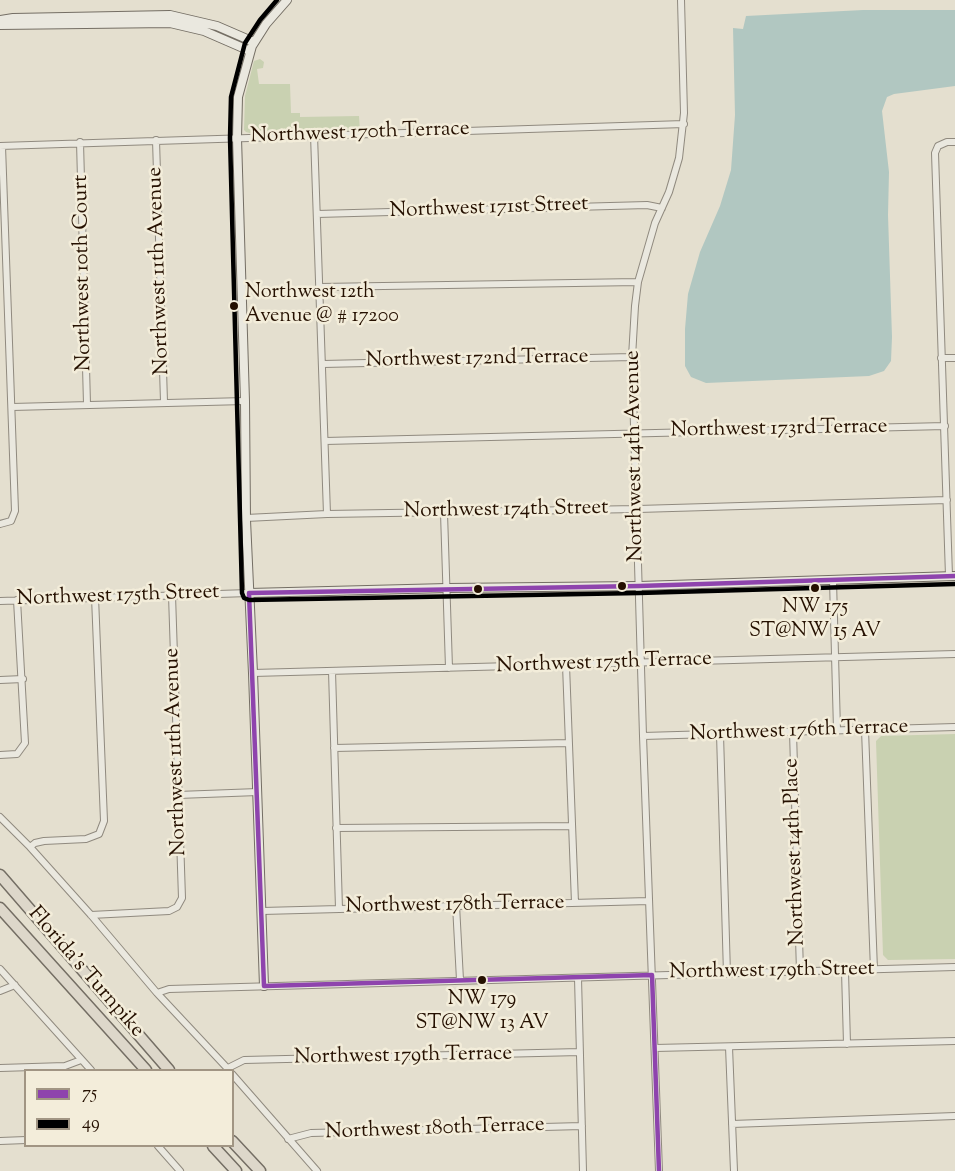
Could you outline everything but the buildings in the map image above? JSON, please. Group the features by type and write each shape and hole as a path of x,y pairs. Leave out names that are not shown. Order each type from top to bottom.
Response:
{"highway":[{"name":"Florida's Turnpike","path":"0,875 168,1069"},
{"name":"Florida's Turnpike","path":"0,908 144,1069"},
{"path":"234,1143 260,1171"},
{"path":"214,1147 236,1171"}],"street":[{"path":"264,986 246,518 237,138 238,97 252,46 266,24 287,0"},
{"name":"Northwest 14th Avenue","path":"659,1171 632,357 638,282 645,254 669,192 679,158 684,124 681,0"},
{"path":"0,20 13,22 170,19 217,26 252,46"},
{"path":"0,25 13,22"},
{"name":"Northwest 170th Terrace","path":"1,146 684,124"},
{"path":"314,135 327,514"},
{"name":"Northwest 11th Avenue","path":"156,140 164,402"},
{"path":"952,576 934,153 938,146 955,141"},
{"name":"Northwest 10th Court","path":"81,142 87,404"},
{"path":"0,524 11,521 15,511 1,146"},
{"name":"Northwest 171st Street","path":"317,214 647,205 662,208"},
{"path":"320,287 638,282"},
{"name":"Northwest 172nd Terrace","path":"322,364 632,357"},
{"path":"941,358 955,358"},
{"path":"12,407 245,401"},
{"name":"Northwest 173rd Terrace","path":"325,441 945,426"},
{"name":"Northwest 174th Street","path":"246,518 327,514 638,509 947,500"},
{"path":"444,513 449,668"},
{"name":"Northwest 175th Street","path":"0,601 952,576"},
{"path":"833,580 837,730"},
{"name":"Northwest 11th Avenue","path":"91,915 169,911 177,908 182,898 172,595"},
{"path":"30,847 44,840 86,839 99,834 104,821 95,597"},
{"path":"0,755 17,754 25,742 17,600"},
{"name":"Northwest 175th Terrace","path":"253,673 955,654"},
{"path":"566,665 575,903"},
{"path":"332,671 339,909"},
{"path":"0,680 23,679"},
{"name":"Northwest 176th Terrace","path":"643,736 955,727"},
{"path":"865,730 874,970"},
{"name":"Northwest 14th Place","path":"793,732 800,972"},
{"path":"720,734 727,974"},
{"path":"334,748 569,743"},
{"path":"178,795 258,792"},
{"path":"0,817 30,847 228,1069"},
{"path":"336,828 572,826"},
{"name":"Northwest 178th Terrace","path":"262,911 649,901"},
{"path":"456,905 460,980"},
{"name":"Northwest 179th Street","path":"158,993 169,988 955,967"},
{"path":"0,969 89,1069"},
{"path":"845,971 847,1044"},
{"path":"578,978 583,1171"},
{"path":"0,991 15,986"},
{"path":"655,1048 955,1041"},
{"path":"729,1047 734,1171"},
{"name":"Northwest 179th Terrace","path":"233,1069 244,1060 580,1052"},
{"path":"0,1068 65,1066 81,1060"},
{"path":"234,1076 317,1171"},
{"path":"732,1124 955,1116"},
{"name":"Northwest 180th Terrace","path":"288,1139 311,1133 582,1126"},
{"path":"0,1141 24,1140"},
{"path":"159,1147 180,1171"}],"green space":[{"path":"260,59 264,62 263,68 257,69 259,84 290,84 291,113 300,113 300,117 359,116 360,132 257,135 246,132 244,130 245,96 254,61"},
{"path":"955,734 955,959 888,960 883,955 876,741 881,736"}],"water":[{"path":"863,10 955,10 955,86 894,94 887,97 882,111 889,172 891,361 884,371 869,376 706,383 691,377 685,366 688,294 700,252 720,206 731,170 735,115 733,28 743,29 746,16"}],"transit line":[{"name":"49","path":"277,0 245,43 231,97 230,138 242,593 244,598 249,600 639,593 955,584"},
{"name":"75","path":"659,1171 652,975 264,986 249,593 639,586 955,576"}],"place":[{"name":"Northwest 12th Avenue @ # 17200","path":"234,306"},
{"name":"NW 175 ST@NW 15 AV","path":"815,588"},
{"name":"NW 179 ST@NW 13 AV","path":"482,980"}]}
